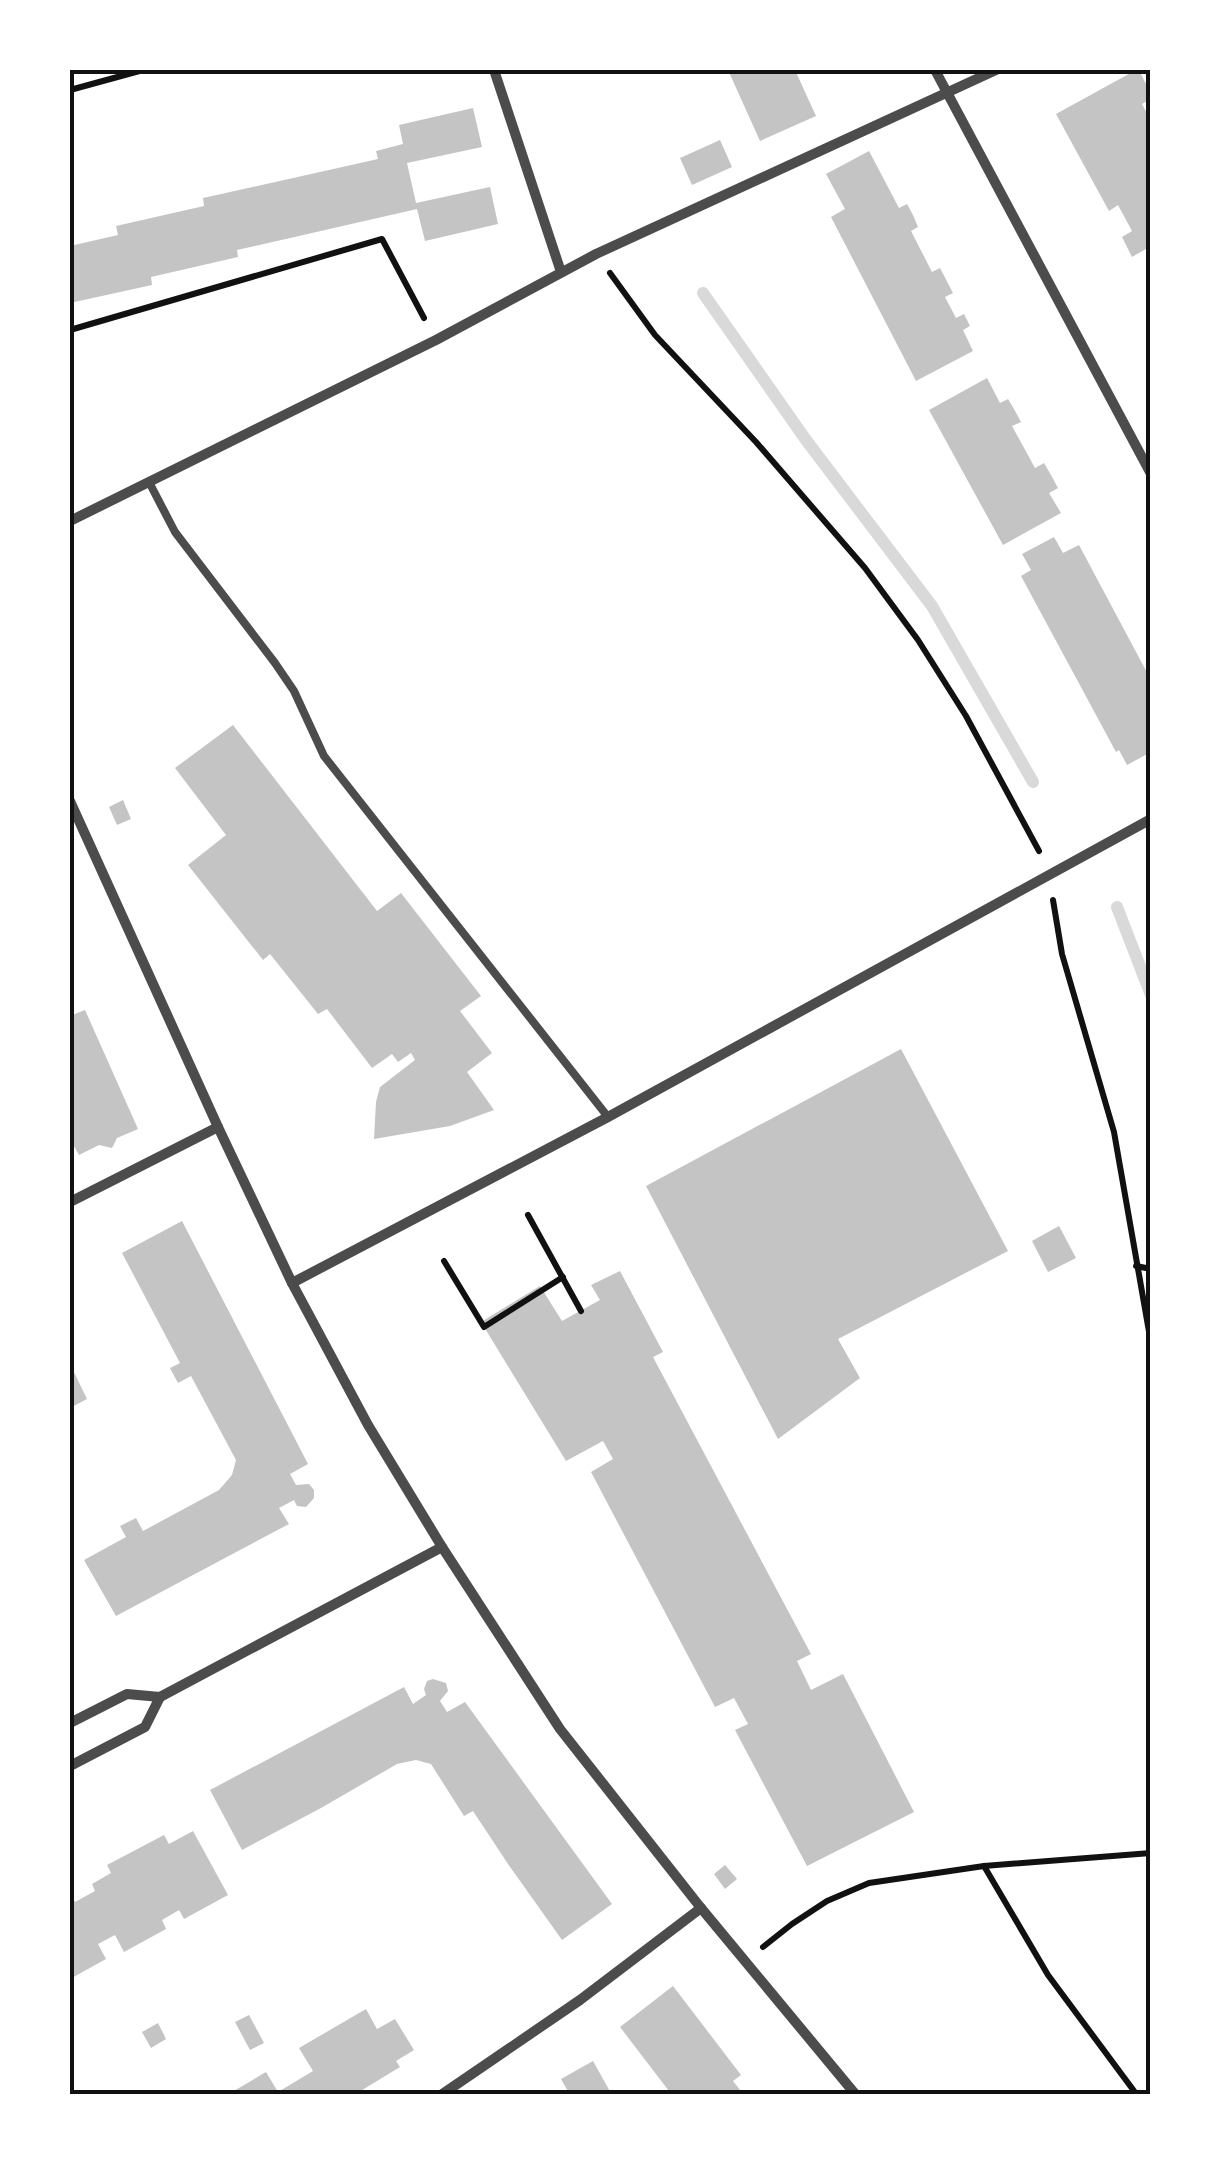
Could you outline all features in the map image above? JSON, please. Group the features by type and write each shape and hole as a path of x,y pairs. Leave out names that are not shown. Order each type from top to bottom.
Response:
{"street":[{"path":"494,70 561,272"},
{"path":"935,70 1151,474"},
{"path":"70,520 436,340 596,254 996,70"},
{"path":"70,801 292,1283 368,1425 442,1547 560,1729 856,2095"},
{"path":"292,1283 608,1116 1151,819"},
{"path":"70,1202 218,1127"},
{"path":"70,1766 145,1727 160,1698 442,1547"},
{"path":"70,1723 127,1694 160,1698"},
{"path":"440,2095 580,2000 701,1908"}],"lane":[{"path":"149,482 175,532 294,691 324,756 608,1116"}],"path":[{"path":"70,90 142,70"},
{"path":"70,330 382,239 436,340"},
{"path":"596,254 656,335 866,568 966,716 1051,874"},
{"path":"1056,920 1062,954 1114,1132 1151,1343"},
{"path":"528,1215 581,1310"},
{"path":"444,1260 484,1327 562,1278"},
{"path":"1136,1266 1151,1269"},
{"path":"746,1961 827,1901 869,1882 984,1866 1151,1852"},
{"path":"984,1866 1048,1975 1136,2095"}],"building":[{"path":"728,70 795,70 816,116 760,141"},
{"path":"1136,70 1151,94 1151,99 1142,104 1151,121 1151,246 1132,257 1122,237 1132,231 1118,205 1109,211 1056,114"},
{"path":"473,108 482,147 407,163 416,203 490,187 498,224 425,241 417,209 237,250 238,257 151,277 152,285 70,303 70,246 118,235 116,226 204,206 203,198 378,159 376,151 403,144 399,125"},
{"path":"720,140 732,167 692,185 680,158"},
{"path":"869,151 899,208 907,204 913,215 918,227 911,231 932,272 940,268 953,293 945,297 956,318 964,314 970,326 963,330 973,351 916,381 831,217 845,209 826,174"},
{"path":"987,378 1000,403 1008,399 1021,422 1012,426 1035,468 1044,463 1051,475 1058,488 1049,493 1061,513 1003,545 929,410"},
{"path":"1054,537 1063,553 1079,545 1151,680 1151,752 1127,765 1119,750 1116,752 1021,576 1031,570 1022,554"},
{"path":"233,725 377,911 401,893 481,996 460,1011 492,1053 467,1072 494,1110 450,1126 374,1139 380,1087 415,1060 411,1053 398,1062 392,1054 372,1068 327,1009 318,1014 270,954 263,960 188,865 226,835 175,768"},
{"path":"123,800 131,819 117,825 109,807"},
{"path":"85,1010 138,1129 117,1138 112,1148 99,1145 79,1155 70,1139 70,1016"},
{"path":"901,1049 1008,1251 838,1339 860,1378 778,1439 646,1186"},
{"path":"182,1221 308,1464 290,1474 296,1485 309,1484 314,1498 306,1507 297,1506 294,1500 279,1508 289,1524 116,1616 84,1560 126,1537 120,1526 136,1518 143,1531 219,1490 232,1475 236,1460 191,1376 178,1383 170,1368 180,1363 122,1253"},
{"path":"1059,1226 1076,1258 1048,1272 1032,1241"},
{"path":"620,1271 663,1352 653,1357 811,1654 797,1661 811,1690 843,1674 914,1812 807,1866 735,1730 748,1724 734,1698 715,1707 591,1472 613,1459 603,1441 566,1461 481,1322 540,1286 562,1321 600,1300 591,1285"},
{"path":"70,1364 87,1399 70,1408"},
{"path":"427,1681 446,1683 448,1691 440,1701 447,1712 465,1702 612,1904 562,1940 473,1811 464,1816 431,1764 416,1760 397,1764 242,1850 210,1790 404,1687 413,1704 426,1695"},
{"path":"193,1831 228,1895 184,1919 179,1910 162,1920 166,1929 124,1952 115,1935 98,1944 106,1959 70,1979 70,1892 75,1902 95,1891 92,1884 111,1873 107,1865 164,1835 169,1844"},
{"path":"725,1865 737,1879 725,1889 714,1874"},
{"path":"673,1986 741,2075 733,2081 744,2095 672,2095 620,2027"},
{"path":"366,2009 377,2029 395,2019 414,2050 396,2061 400,2067 354,2095 227,2095 266,2072 278,2092 313,2071 299,2048"},
{"path":"249,2015 264,2043 250,2050 235,2022"},
{"path":"158,2023 166,2039 151,2048 142,2032"},
{"path":"593,2061 612,2095 570,2095 561,2079"}],"waterway":[{"path":"703,293 806,440 932,606 1033,782"},
{"path":"1117,907 1151,995"}]}
